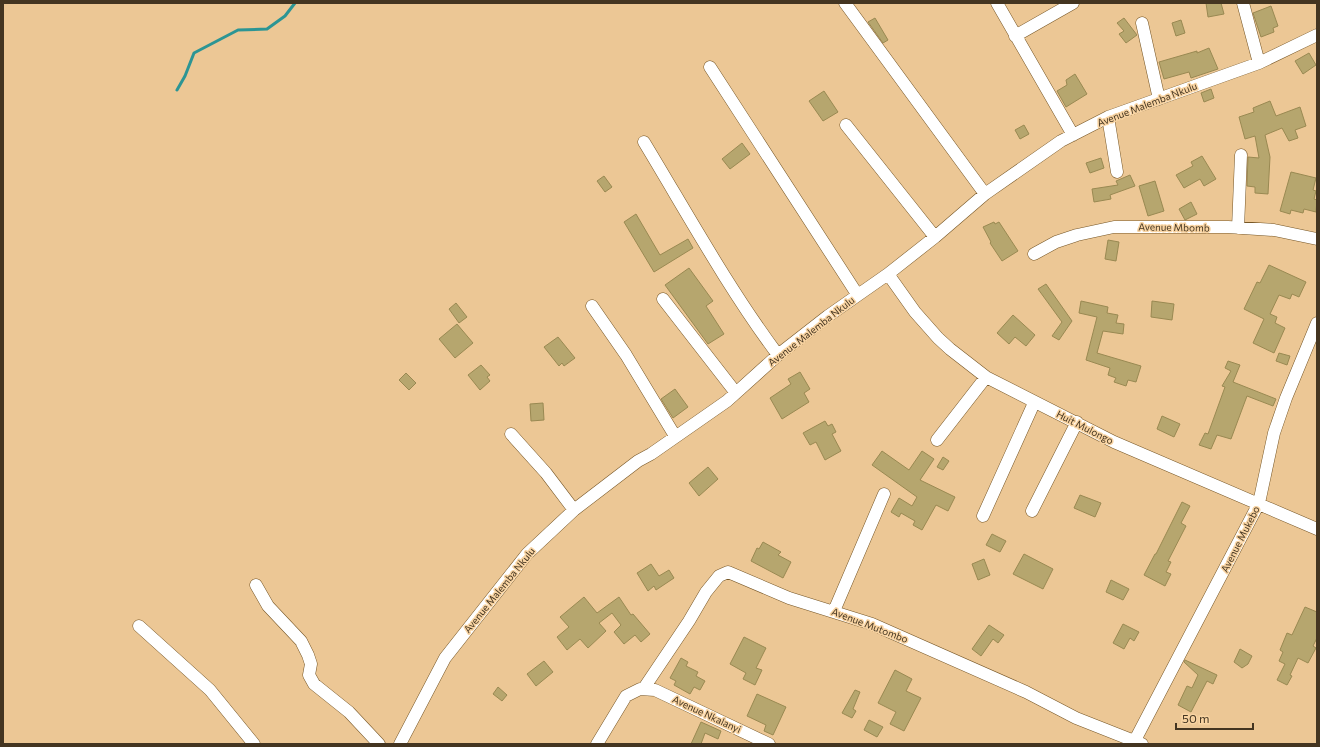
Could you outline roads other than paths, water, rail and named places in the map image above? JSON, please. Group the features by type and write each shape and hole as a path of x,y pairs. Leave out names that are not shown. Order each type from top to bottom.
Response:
{"street":[{"path":"844,3 985,194"},
{"path":"997,3 1073,135"},
{"path":"1016,36 1073,3"},
{"path":"1243,3 1259,63"},
{"path":"1142,23 1159,99"},
{"name":"Avenue Malemba Nkulu","path":"400,744 445,658 526,554 574,510 632,465 651,454 675,436 717,409 778,355 857,294 888,274 935,237 985,194 1050,148 1108,117 1259,63 1316,37"},
{"path":"710,67 857,294"},
{"path":"1108,117 1117,172"},
{"path":"846,125 935,237"},
{"path":"644,142 740,301 778,355"},
{"path":"1238,228 1241,155"},
{"name":"Avenue Mbomb","path":"1034,254 1056,242 1114,226 1274,230 1317,239"},
{"name":"Huit Mulongo","path":"888,274 915,312 938,338 986,377 1034,402 1078,422 1114,442 1258,503 1317,530"},
{"path":"663,299 736,393"},
{"path":"592,306 626,355 675,436"},
{"name":"Avenue Mukebo","path":"1137,743 1258,503 1279,419 1317,323"},
{"path":"937,440 986,377"},
{"path":"983,516 1034,402"},
{"path":"1032,510 1078,422"},
{"path":"511,434 546,473 574,510"},
{"path":"834,611 884,494"},
{"name":"Avenue Mutombo","path":"644,688 689,621 706,592 723,573 728,572 782,596 834,611 896,634 1026,692 1076,718 1137,743"},
{"path":"256,585 268,606 301,641 311,664 309,675 314,684 345,708 379,744"},
{"path":"139,626 216,696 254,744"},
{"path":"597,744 626,696 644,688"},
{"name":"Avenue Nkalanyi","path":"644,688 655,690 769,744"}],"waterway":[{"path":"177,90 185,76 194,53 238,30 267,29 285,16 295,3"}]}
